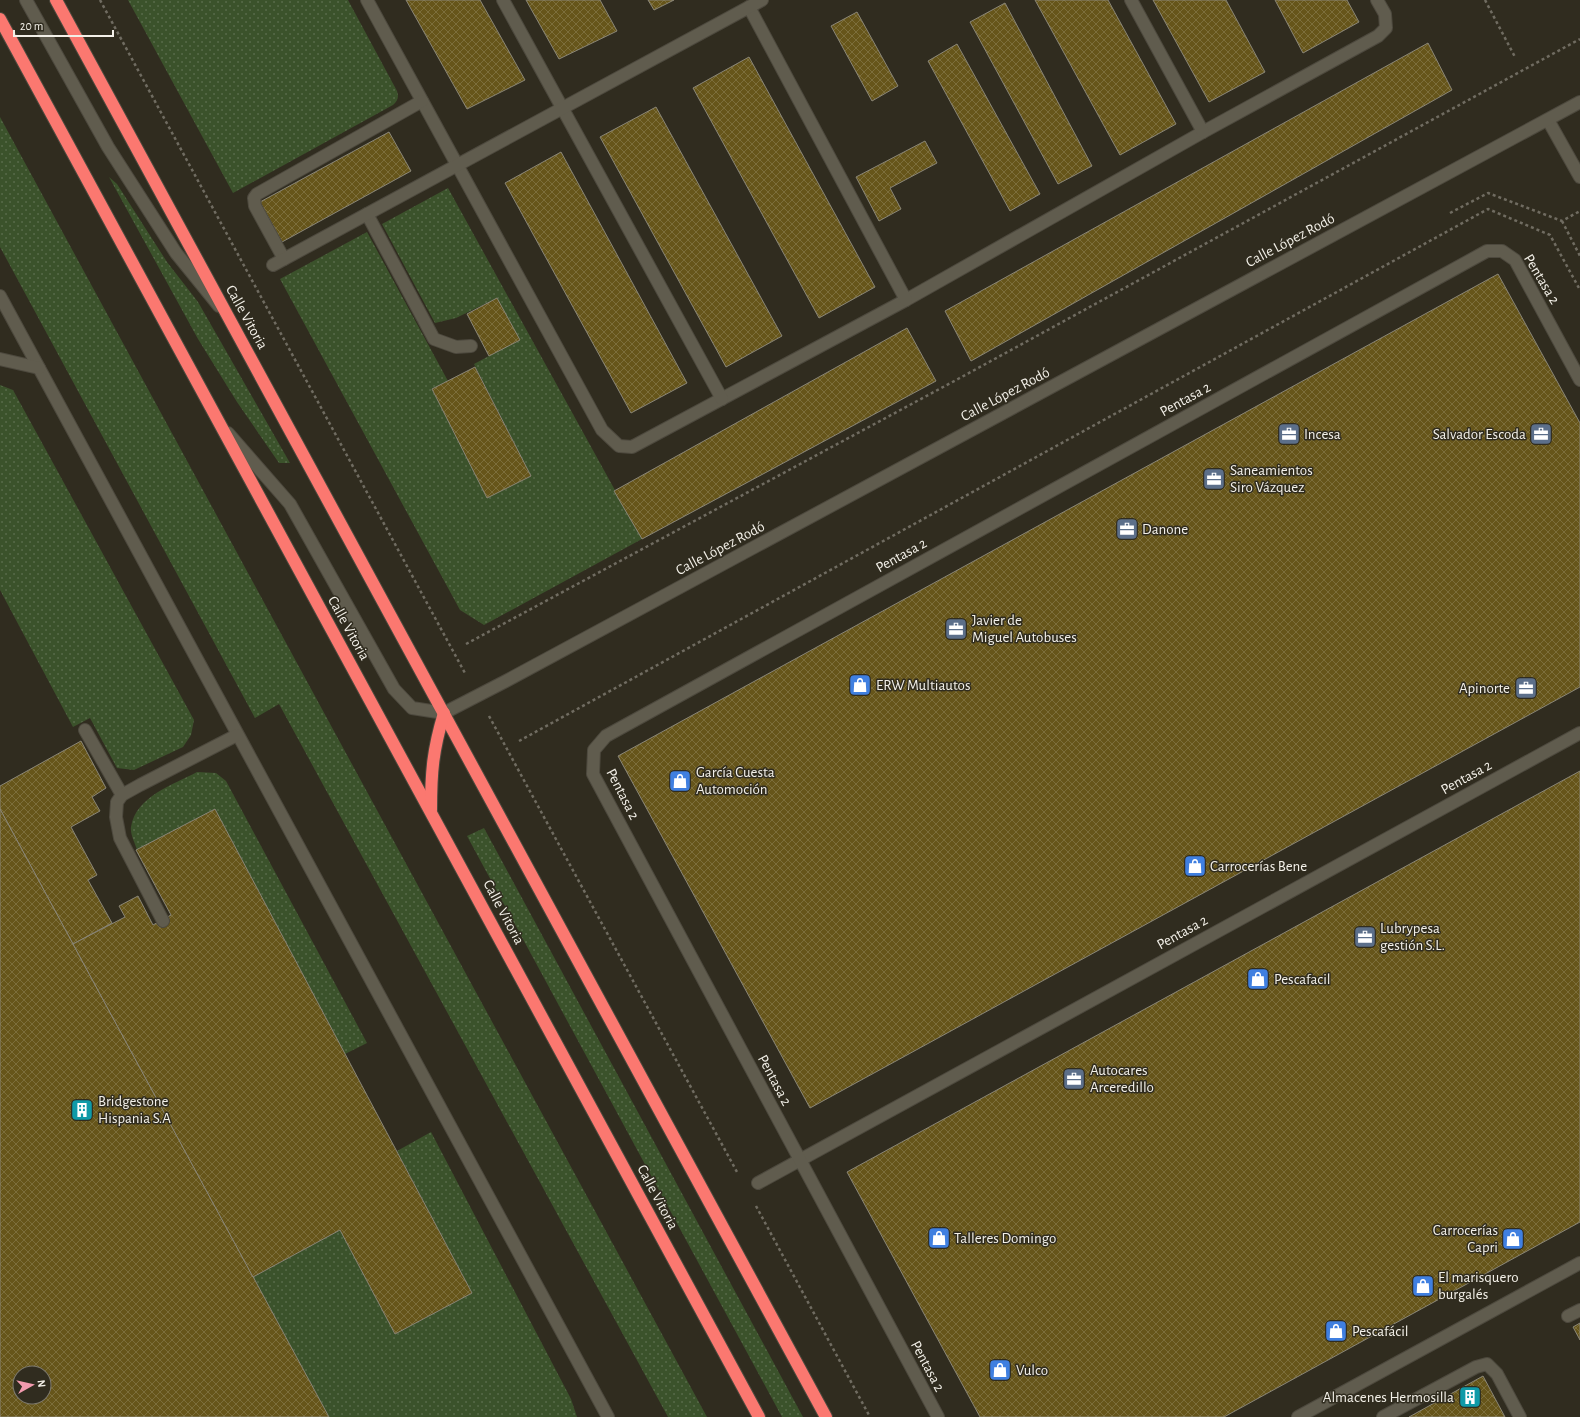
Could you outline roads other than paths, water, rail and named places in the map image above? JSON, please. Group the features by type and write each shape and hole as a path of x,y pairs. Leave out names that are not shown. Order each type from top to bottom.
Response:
{"highway":[{"name":"Calle Vitoria","path":"56,0 826,1417"},
{"name":"Calle Vitoria","path":"0,19 759,1417"},
{"path":"431,812 431,772 435,744 444,713"}],"street":[{"path":"26,0 108,147 176,253 233,325"},
{"path":"367,0 602,430 619,446 632,447 906,300 1203,132 1378,36 1386,28 1385,14 1377,0"},
{"path":"503,0 722,399"},
{"path":"422,101 257,194 254,198 255,206 278,262 762,0"},
{"path":"1130,0 1203,132"},
{"path":"749,7 906,300"},
{"name":"Calle López Rodó","path":"444,713 1580,102"},
{"path":"1548,120 1580,178"},
{"path":"367,214 434,339 456,347 471,346"},
{"name":"Pentasa 2","path":"938,1417 593,774 594,750 606,736 1487,251 1502,251 1515,260 1580,380"},
{"path":"0,296 608,1417"},
{"path":"0,358 39,368"},
{"name":"Calle Vitoria","path":"219,423 290,504 394,689 412,708 444,713"},
{"path":"86,730 122,795"},
{"name":"Pentasa 2","path":"758,1183 1580,733"},
{"path":"163,921 120,838 116,817 117,802 122,795 238,735"},
{"path":"1298,1417 1580,1263"},
{"path":"1568,1316 1580,1310"},
{"path":"1383,1417 1476,1367 1487,1364 1497,1374 1520,1417"}],"place":[{"name":"Incesa","path":"1289,434"},
{"name":"Salvador Escoda","path":"1541,434"},
{"name":"Saneamientos Siro Vázquez","path":"1214,479"},
{"name":"Danone","path":"1127,529"},
{"name":"Javier de Miguel Autobuses","path":"956,629"},
{"name":"ERW Multiautos","path":"860,685"},
{"name":"Apinorte","path":"1526,688"},
{"name":"García Cuesta Automoción","path":"680,781"},
{"name":"Carrocerías Bene","path":"1195,866"},
{"name":"Lubrypesa gestión S.L.","path":"1365,937"},
{"name":"Pescafacil","path":"1258,979"},
{"name":"Autocares Arceredillo","path":"1074,1079"},
{"name":"Bridgestone Hispania S.A","path":"82,1110"},
{"name":"Talleres Domingo","path":"939,1238"},
{"name":"Carrocerías Capri","path":"1513,1239"},
{"name":"El marisquero burgalés","path":"1423,1286"},
{"name":"Pescafácil","path":"1336,1331"},
{"name":"Vulco","path":"1000,1370"},
{"name":"Almacenes Hermosilla","path":"1470,1397"}]}
